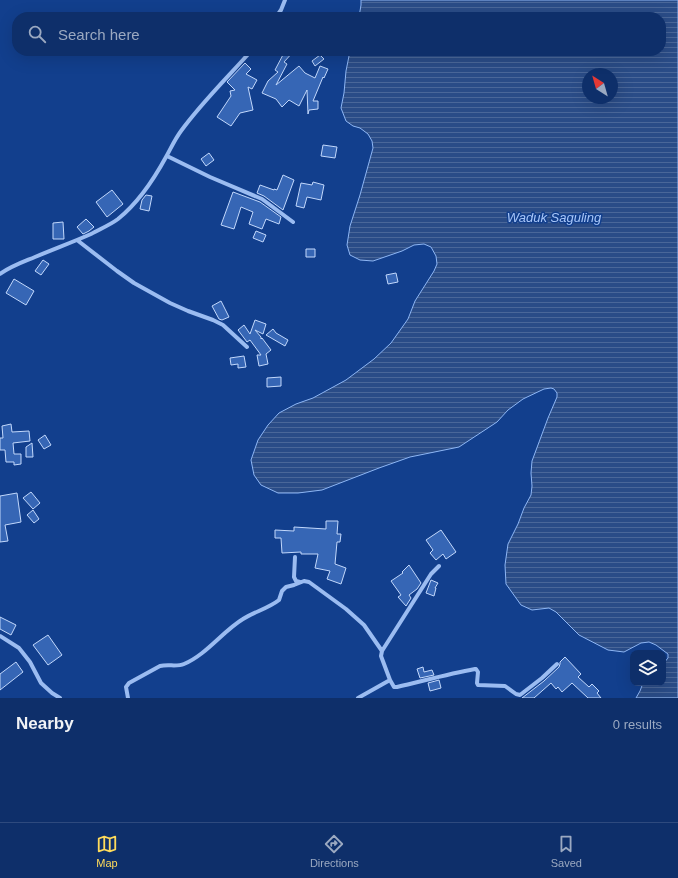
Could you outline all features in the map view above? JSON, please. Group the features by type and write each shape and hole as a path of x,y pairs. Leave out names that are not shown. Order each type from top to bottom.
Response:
{"street":[{"path":"280,12 285,0"},
{"path":"0,274 18,264 102,228 112,223 129,210 152,181 180,131 246,56"},
{"path":"167,156 210,177 262,199 293,222"},
{"path":"77,240 134,283 170,303 223,325 247,347"},
{"path":"295,557 294,577 296,581 300,582"},
{"path":"439,566 431,574 382,652 381,656 394,687 397,688 450,674 476,669 478,672 478,685 505,686 516,694 520,695 557,664"},
{"path":"128,698 126,687 129,683 160,666 182,665 191,660 207,649 240,620 279,600 283,589 304,581 309,582 351,613 364,625 382,652"},
{"path":"0,636 19,648 30,662 41,683 60,698"},
{"path":"358,698 390,680"}],"water":[{"name":"Waduk Saguling","path":"361,0 678,0 678,698 636,698 642,686 666,686 666,660 668,654 666,650 663,650 649,642 641,643 624,652 608,650 579,635 556,612 549,608 532,610 521,605 506,584 505,565 508,544 531,495 532,461 557,397 557,393 554,389 544,389 523,399 508,410 497,422 459,447 410,457 322,490 298,493 278,493 261,485 254,475 251,460 258,440 268,425 279,413 296,404 313,398 346,380 374,359 391,343 408,319 415,301 437,264 436,256 431,247 424,244 414,245 402,251 373,261 360,260 350,255 347,245 350,226 373,148 372,141 368,134 346,121 341,108 349,56 666,56 666,12 360,12"}],"building":[{"path":"282,56 289,56 284,62 287,64 276,85 299,66 305,73 315,78 320,66 328,69 313,101 318,101 318,109 309,110 308,114 307,90 299,106 289,100 282,107 276,99 262,93 268,81 278,72 275,70"},
{"path":"319,56 324,59 315,66 312,61"},
{"path":"245,63 251,69 246,74 257,80 252,89 248,87 253,110 240,113 231,126 217,117 231,96 230,91 235,90 227,82"},
{"path":"323,145 337,147 335,158 321,156"},
{"path":"209,153 214,160 206,166 201,159"},
{"path":"283,175 294,180 283,210 264,196 257,193 260,185 277,190"},
{"path":"313,182 324,185 321,200 307,197 304,208 296,206 301,183 312,185"},
{"path":"112,190 123,204 107,217 96,202"},
{"path":"233,192 260,202 281,217 279,224 266,219 262,229 249,224 253,212 241,207 234,229 221,225"},
{"path":"146,195 152,196 149,211 140,209 142,200"},
{"path":"86,219 94,227 83,234 77,227"},
{"path":"63,222 64,239 53,239 53,223"},
{"path":"256,231 266,235 263,242 253,238"},
{"path":"306,249 315,249 315,257 306,257"},
{"path":"43,260 49,264 41,275 35,271"},
{"path":"396,273 398,282 388,284 386,275"},
{"path":"14,279 34,291 26,305 6,293"},
{"path":"221,301 229,317 222,320 219,319 212,306"},
{"path":"255,320 266,324 263,334 255,330 271,350 266,354 268,364 259,366 257,355 261,355 250,340 247,342 238,330 244,325 250,334"},
{"path":"273,329 276,333 288,340 285,346 266,335"},
{"path":"244,356 246,367 238,368 238,364 231,365 230,358"},
{"path":"281,377 281,386 267,387 267,378"},
{"path":"11,424 12,432 29,431 30,441 13,443 14,454 21,454 21,464 14,465 14,462 6,462 5,450 0,450 0,438 3,438 2,426"},
{"path":"45,435 51,445 44,449 38,440"},
{"path":"32,443 33,457 26,457 26,447"},
{"path":"31,492 40,503 33,509 23,498"},
{"path":"17,493 21,522 5,525 8,541 0,542 0,496"},
{"path":"33,510 39,519 34,523 27,515"},
{"path":"326,521 338,521 337,534 341,534 340,542 337,542 335,564 346,568 341,584 327,579 330,571 315,568 318,554 301,554 301,552 282,553 281,538 275,538 275,530 294,531 294,527 326,529"},
{"path":"441,530 456,552 446,559 443,554 436,560 430,553 433,550 426,540"},
{"path":"409,565 421,583 417,589 409,595 411,598 406,606 398,597 401,595 391,581 403,573 402,572"},
{"path":"431,580 438,583 435,588 434,596 426,593"},
{"path":"0,617 16,625 11,635 0,629"},
{"path":"48,635 62,655 48,665 33,645"},
{"path":"565,657 581,674 578,677 589,687 592,684 599,691 597,693 601,698 588,698 572,683 562,692 558,687 556,689 551,683 534,698 522,698 559,667 560,662"},
{"path":"16,662 23,672 0,690 0,674"},
{"path":"423,667 424,672 432,670 434,675 420,678 417,669"},
{"path":"439,680 441,688 430,691 428,683"}]}
